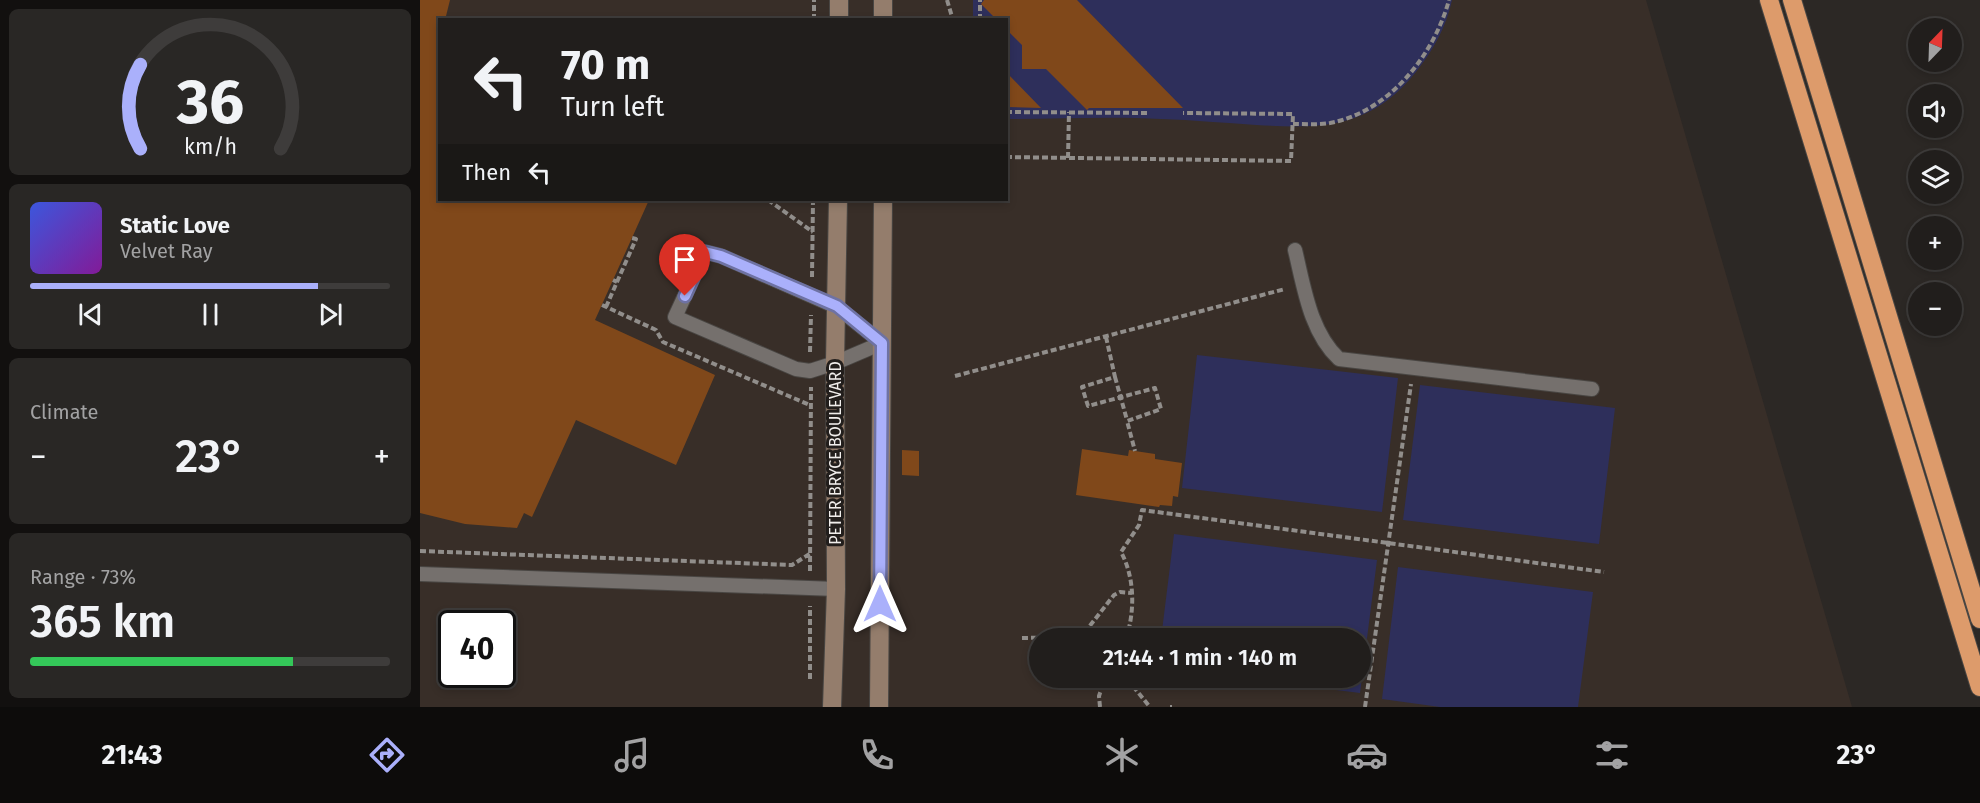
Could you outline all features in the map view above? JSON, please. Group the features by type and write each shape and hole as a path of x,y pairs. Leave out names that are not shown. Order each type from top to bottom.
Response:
{"highway":[{"path":"1769,0 1980,687"},
{"path":"1792,0 1980,619"}],"street":[{"path":"839,0 839,18"},
{"path":"883,18 884,0"},
{"name":"PETER BRYCE BOULEVARD","path":"832,707 836,589 835,363 838,201"},
{"path":"879,707 883,201"}],"lane":[{"path":"1295,250 1308,305 1326,347 1339,359 1592,389"},
{"path":"705,252 721,256 837,306 882,343 810,371 796,369 675,318 705,252"},
{"path":"420,574 836,589"}],"path":[{"path":"814,0 814,18"},
{"path":"947,0 952,18"},
{"path":"980,0 980,18"},
{"path":"1293,124 1329,123 1348,117 1382,100 1400,84 1420,60 1443,19 1449,0"},
{"path":"1008,112 1147,113"},
{"path":"1068,158 1069,112"},
{"path":"1008,158 1291,161 1293,114 1183,113"},
{"path":"769,201 813,232"},
{"path":"810,683 812,406 810,371 813,201"},
{"path":"632,238 636,239 604,306 656,330 663,342 812,406"},
{"path":"955,376 1303,285"},
{"path":"1106,337 1135,451"},
{"path":"1365,707 1414,368"},
{"path":"1115,377 1082,387 1088,406 1155,388 1161,409 1127,420"},
{"path":"1128,628 1132,593 1130,573 1121,552 1139,525 1142,510 1604,572"},
{"path":"420,551 792,565 811,553"},
{"path":"1088,628 1114,595 1120,592 1132,593"},
{"path":"1022,638 1029,638"},
{"path":"1100,707 1099,696 1102,688"},
{"path":"1134,688 1150,707"}],"shaded area":[{"path":"420,0 1646,0 1852,707 420,707"},
{"path":"973,0 1452,0 1446,20 1433,47 1416,72 1399,91 1363,114 1344,121 1303,126 1142,118 1008,119 1008,18 973,18"},
{"path":"1197,355 1398,378 1382,512 1182,488"},
{"path":"1420,385 1615,408 1599,544 1403,520"},
{"path":"1174,534 1377,560 1368,628 1162,628"},
{"path":"1398,567 1593,592 1578,707 1440,707 1382,699"},
{"path":"1320,688 1361,688 1360,693"}],"building":[{"path":"420,0 450,0 446,18 438,18 436,39 438,40 438,201 649,201 595,320 715,375 676,465 576,420 532,517 524,513 517,528 465,524 420,513"},
{"path":"984,0 1077,0 1183,108 1089,108 1087,110 1046,69 1022,69 1022,45 1008,31 1008,18 995,18 981,4"},
{"path":"1008,74 1041,108 1008,107"},
{"path":"1082,449 1128,456 1129,450 1155,454 1155,459 1182,463 1178,497 1173,496 1172,506 1160,505 1159,507 1076,495"},
{"path":"902,450 919,451 919,476 902,475"}],"route":[{"path":"685,296 705,252 721,256 837,306 882,343 880,604"}]}
